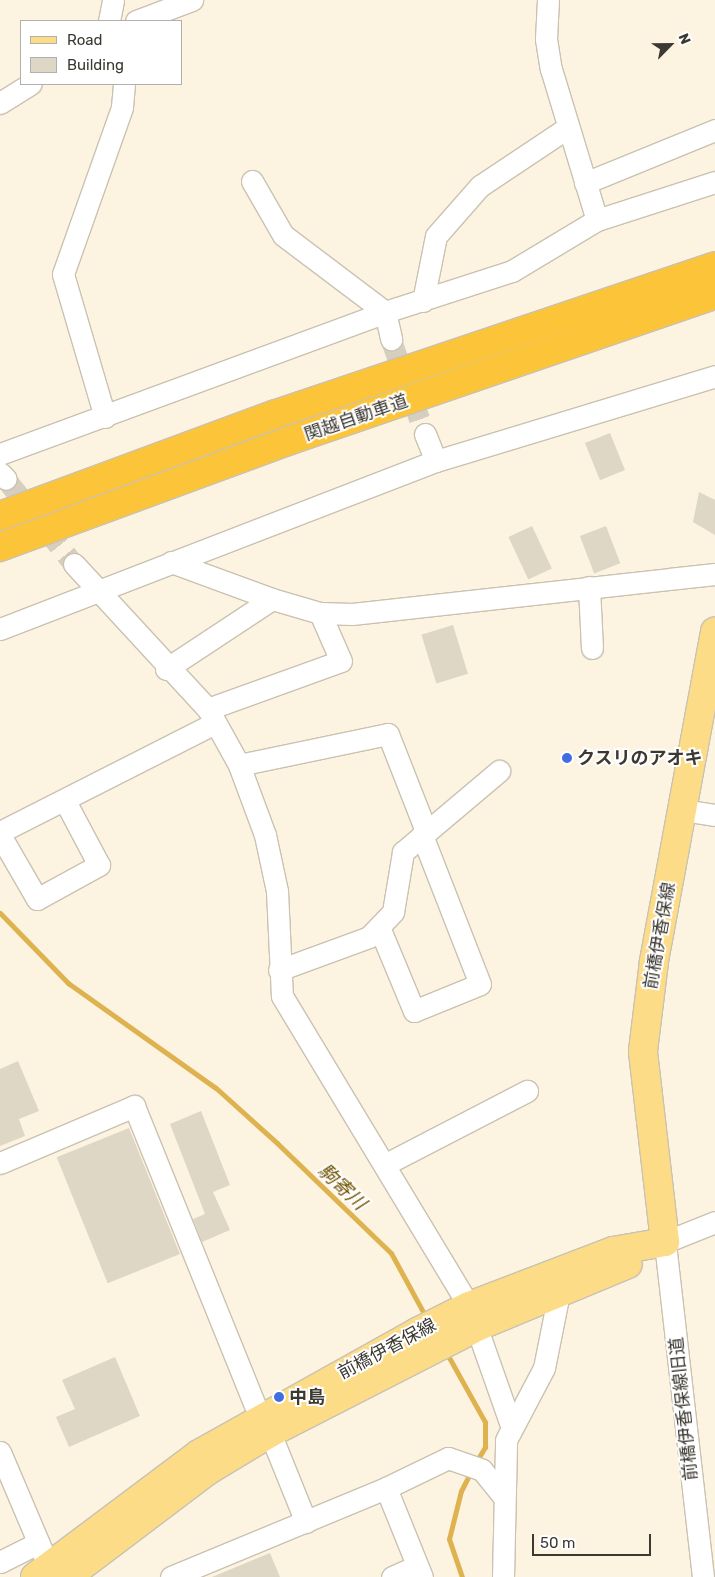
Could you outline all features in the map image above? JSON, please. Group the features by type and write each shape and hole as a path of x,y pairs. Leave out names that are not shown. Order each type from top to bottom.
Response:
{"highway":[{"name":"関越自動車道","path":"0,516 285,411 715,266"},
{"name":"関越自動車道","path":"0,547 288,442 715,295"}],"main road":[{"name":"前橋伊香保線","path":"665,1242 643,1051 654,962 684,810 714,640"},
{"name":"前橋伊香保線","path":"474,1316 559,1293 622,1268 665,1242"},
{"name":"前橋伊香保線","path":"48,1568 199,1454 474,1316 613,1251 665,1242"},
{"name":"前橋伊香保線","path":"48,1568 434,1336"}],"street":[{"path":"109,20 113,0"},
{"path":"139,20 192,0"},
{"path":"548,0 547,50 567,128 597,220"},
{"path":"0,103 28,85"},
{"path":"105,417 63,274 122,107 124,85"},
{"path":"424,301 436,236 480,186 567,128"},
{"path":"585,183 715,130"},
{"path":"252,181 283,235 385,312 391,339"},
{"path":"0,454 105,417 385,312 424,301 512,271 597,220 715,182"},
{"path":"0,629 95,590 436,461 715,376"},
{"path":"425,434 436,461"},
{"path":"171,562 272,599 320,612 352,614 715,574"},
{"path":"74,564 95,590 210,716 239,765 265,835 277,891 279,970 282,996 386,1164 474,1316 511,1425"},
{"path":"589,587 592,648"},
{"path":"166,669 272,599"},
{"path":"65,801 99,865 38,899 0,833 65,801 210,716 341,661 320,612"},
{"path":"239,765 388,734 480,984 414,1011 379,927"},
{"path":"279,970 369,937 393,912 403,852 499,771"},
{"path":"684,810 715,815"},
{"path":"386,1164 527,1091"},
{"path":"0,1163 134,1106 255,1406"},
{"path":"665,1242 715,1222"},
{"name":"前橋伊香保線旧道","path":"665,1242 702,1577"},
{"path":"503,1577 502,1495 511,1425 544,1368 559,1293"},
{"path":"270,1433 306,1522"},
{"path":"0,1452 48,1568 0,1562"},
{"path":"171,1577 386,1488 448,1458 482,1470 502,1495"},
{"path":"386,1488 419,1572 392,1577"}],"building":[{"path":"610,433 625,470 600,480 585,443"},
{"path":"699,492 715,500 715,535 693,522"},
{"path":"532,526 552,569 528,580 508,537"},
{"path":"606,526 620,563 594,573 580,536"},
{"path":"453,625 468,674 436,683 421,635"},
{"path":"18,1061 39,1111 19,1119 25,1136 0,1146 0,1069"},
{"path":"201,1111 230,1185 213,1192 230,1230 202,1242 193,1219 205,1214 170,1124"},
{"path":"129,1128 180,1254 108,1283 57,1157"},
{"path":"115,1357 140,1416 69,1447 56,1417 75,1409 62,1380"},
{"path":"270,1553 280,1577 212,1577"}],"waterway":[{"name":"駒寄川","path":"0,913 68,983 216,1088 277,1143 391,1253 427,1319"},
{"name":"駒寄川","path":"446,1352 485,1422 485,1447 476,1462"},
{"name":"駒寄川","path":"462,1577 449,1539 461,1491 471,1471"}],"tunnel":[{"path":"391,339 425,434"},
{"path":"6,479 74,564"}],"place":[{"name":"クスリのアオキ","path":"567,758"},
{"name":"中島","path":"279,1397"}]}
